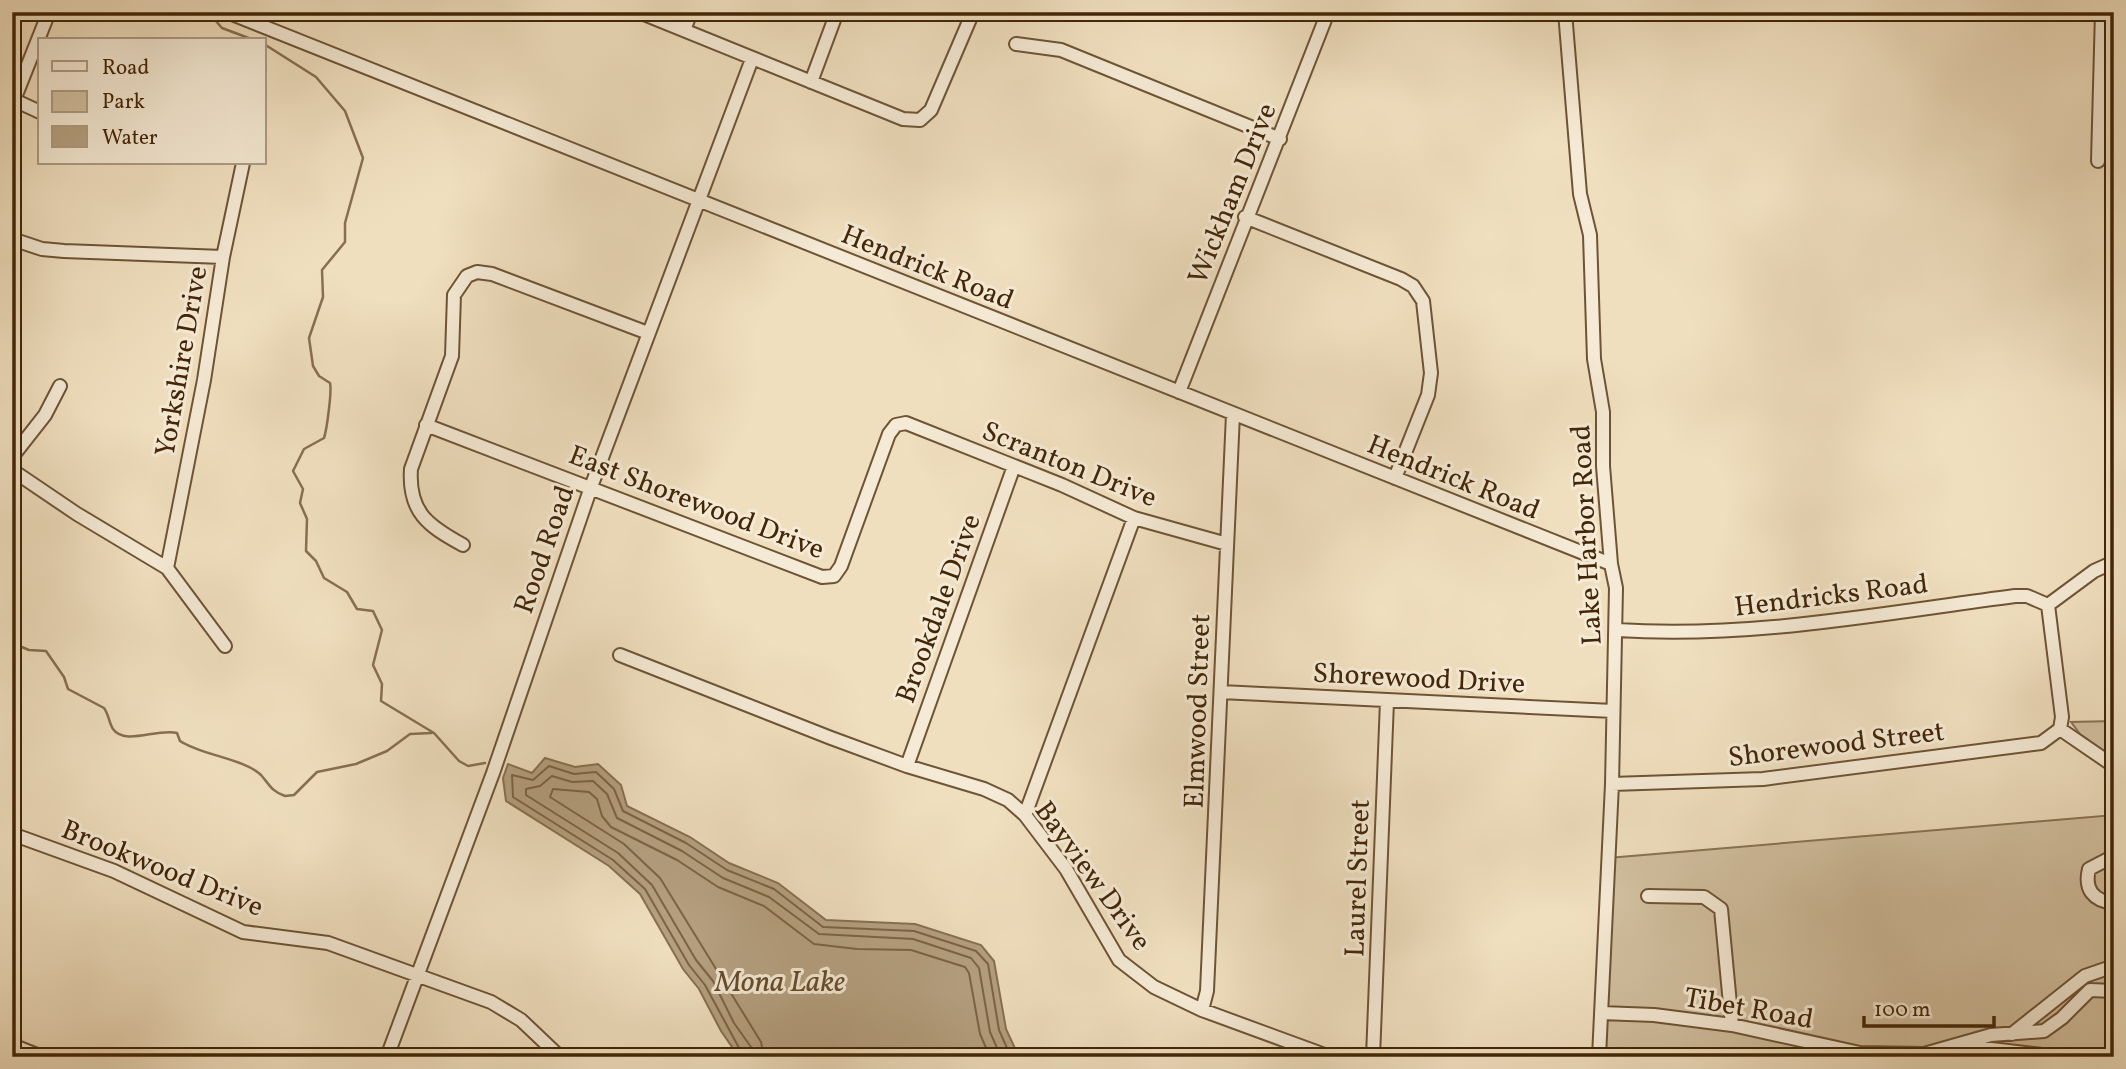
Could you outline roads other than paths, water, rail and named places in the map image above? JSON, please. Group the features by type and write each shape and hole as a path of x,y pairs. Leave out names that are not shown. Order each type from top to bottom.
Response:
{"street":[{"path":"39,38 49,12"},
{"name":"Hendrick Road","path":"227,12 1611,564"},
{"path":"639,12 903,119 920,120 930,110 973,12"},
{"path":"684,30 691,12"},
{"path":"811,82 837,12"},
{"name":"Wickham Drive","path":"1179,392 1245,217 1280,139 1328,12"},
{"name":"Lake Harbor Road","path":"1565,12 1580,194 1590,235 1594,359 1603,412 1602,466 1611,564 1616,588 1612,784 1599,1057"},
{"path":"2098,161 2102,12"},
{"path":"38,40 13,102 38,111"},
{"path":"1016,44 1061,50 1280,139"},
{"name":"Rood Road","path":"387,1057 493,773 591,487 752,59"},
{"name":"Yorkshire Drive","path":"167,568 204,380 223,257 243,164"},
{"path":"1245,217 1401,279 1413,286 1423,300 1431,373 1428,395 1395,478"},
{"path":"12,239 42,249 64,251 223,257"},
{"path":"463,544 435,530 417,511 409,488 411,469 425,425 452,356 454,295 467,276 477,272 492,274 648,333"},
{"path":"12,457 45,415 60,386"},
{"name":"Elmwood Street","path":"1202,1010 1208,991 1233,414"},
{"name":"Scranton Drive","path":"834,576 841,566 889,434 896,425 906,423 1133,518 1227,544"},
{"name":"East Shorewood Drive","path":"425,425 822,577 834,576"},
{"name":"Brookdale Drive","path":"907,766 1014,466"},
{"path":"12,470 77,514 167,568 225,646"},
{"path":"1025,815 1133,518"},
{"path":"2114,562 2094,571 2048,605 2063,718 2060,729 2114,766"},
{"name":"Hendricks Road","path":"1617,630 1688,634 1766,628 2015,596 2027,596 2048,605"},
{"name":"Bayview Drive","path":"620,655 907,766 984,789 1008,800 1025,815 1066,869 1119,960 1154,987 1202,1010 1330,1057"},
{"name":"Shorewood Drive","path":"1221,692 1614,710"},
{"name":"Laurel Street","path":"1373,1057 1387,701"},
{"name":"Shorewood Street","path":"1612,784 1763,779 2041,743 2060,729"},
{"name":"Brookwood Drive","path":"12,834 114,871 243,932 328,943 419,974 503,1009 521,1020 560,1057"},
{"path":"2114,856 2089,869 2085,882 2091,894 2103,902 2114,903"},
{"path":"1648,896 1704,897 1721,909 1732,1025"},
{"name":"Tibet Road","path":"2011,1034 2085,976 2114,966"},
{"name":"Tibet Road","path":"1601,1013 1654,1015 1732,1025 1860,1055 1929,1055 1991,1035 2044,1031 2062,1018 2090,990 2114,990"},
{"path":"12,1045 42,1057"},
{"path":"1962,1045 2060,1057"}],"water":[{"name":"Mona Lake","path":"545,758 575,767 598,764 621,785 627,806 690,837 729,863 778,883 826,920 915,924 981,945 994,961 1006,1029 1019,1057 739,1057 721,1031 699,989 683,969 640,894 609,866 506,801 503,778 508,764 532,773"}],"waterway":[{"path":"215,20 222,28 249,38"},
{"path":"266,45 316,77 345,111 363,158 345,223 345,242 322,270 323,297 309,338 313,366 319,376 330,383 330,387 324,438 304,449 293,471 303,489 300,503 307,519 306,551 316,561 324,578 347,592 357,609 373,611 382,630 373,665 382,684 381,701 434,733 459,761 468,766 485,763"},
{"path":"12,613 12,633"},
{"path":"12,643 29,650 46,651 64,677 68,689 104,708 118,734 133,736 177,733 180,741 189,746 254,770 274,790 285,796 294,795 317,772 356,764 387,751 410,734 432,733"}]}
